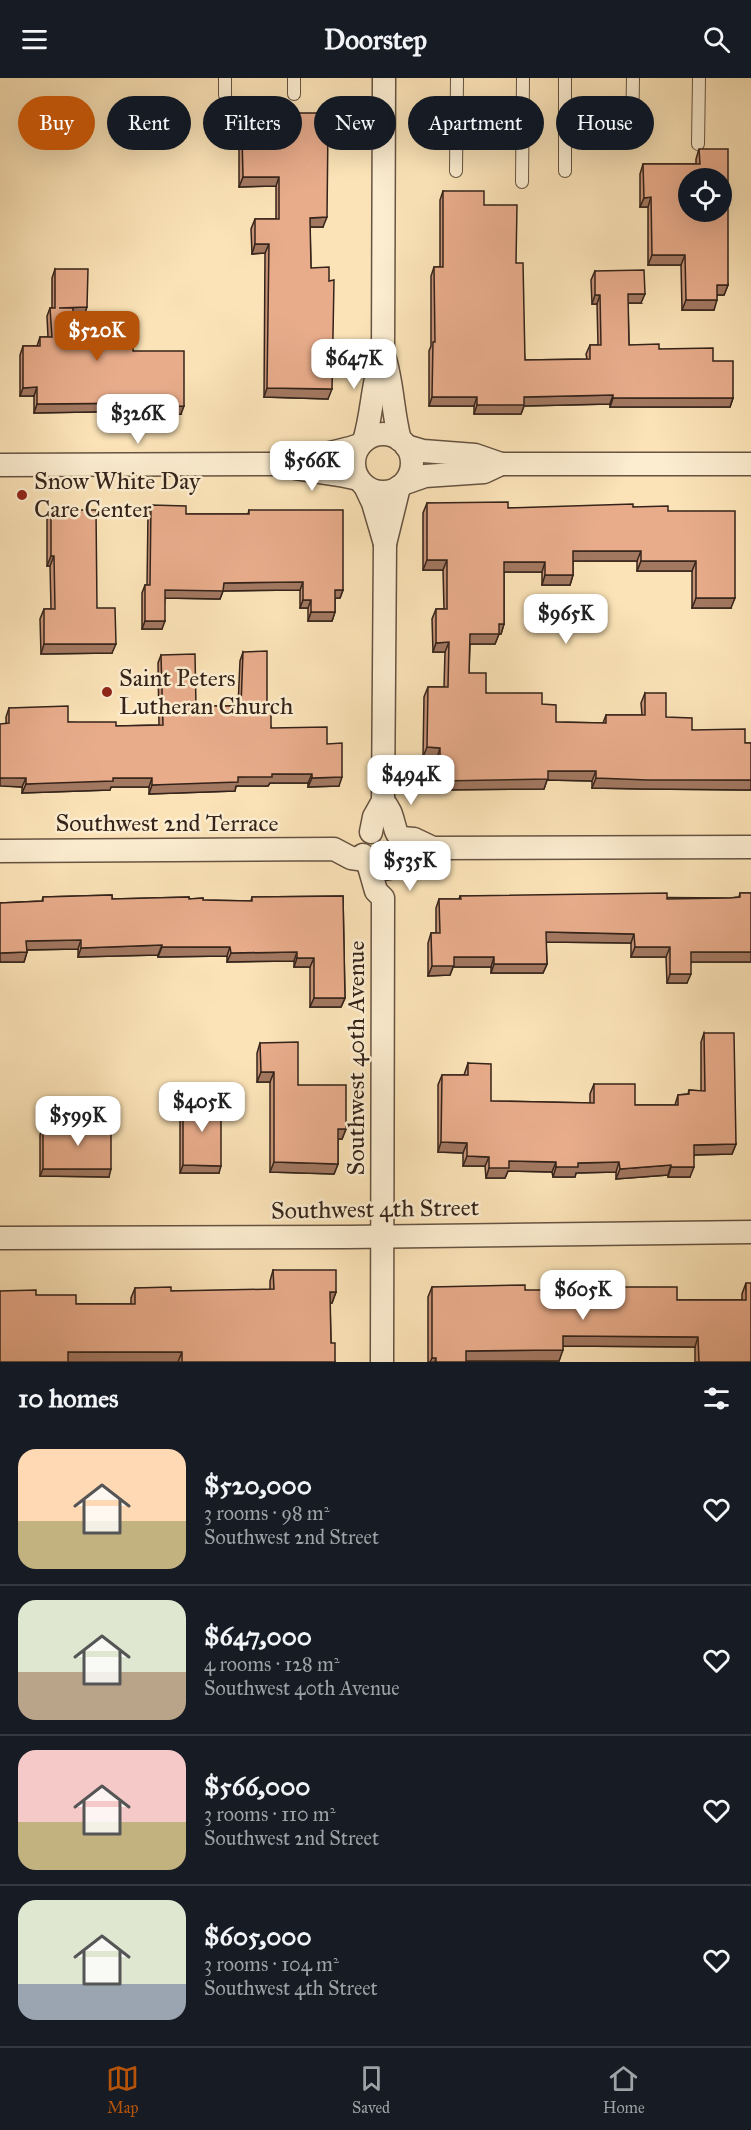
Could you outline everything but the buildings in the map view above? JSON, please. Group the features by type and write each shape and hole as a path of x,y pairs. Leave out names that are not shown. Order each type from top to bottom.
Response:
{"street":[{"path":"384,78 383,353 390,374 395,422 412,464 402,485 385,544 383,801 374,817 368,848 379,869 386,869 399,849 414,839 433,848 751,847"},
{"path":"383,353 375,374 372,411 362,443 353,462 373,503 385,544"},
{"path":"0,465 277,464 310,456 336,453 362,443 372,436 382,434 423,451 474,455 501,464 751,464"},
{"path":"277,464 303,471 341,474 361,482 373,491 382,492 392,491 425,476 484,472 501,464"},
{"path":"383,801 390,808 399,849"},
{"path":"368,848 384,828 399,849"},
{"name":"Southwest 2nd Terrace","path":"0,851 334,849 351,858 368,848"},
{"name":"Southwest 40th Avenue","path":"368,848 376,891 382,898 382,1362"},
{"name":"Southwest 40th Avenue","path":"382,898 388,892 399,849"},
{"name":"Southwest 4th Street","path":"0,1238 751,1232"}],"lane":[{"path":"225,78 225,95"},
{"path":"294,78 294,94"},
{"path":"456,171 457,78"},
{"path":"522,182 523,78"},
{"path":"565,78 565,171"},
{"path":"633,78 633,96"},
{"path":"698,144 699,78"}],"place":[{"name":"Snow White Day Care Center","path":"22,495"},
{"name":"Saint Peters Lutheran Church","path":"107,692"}]}
